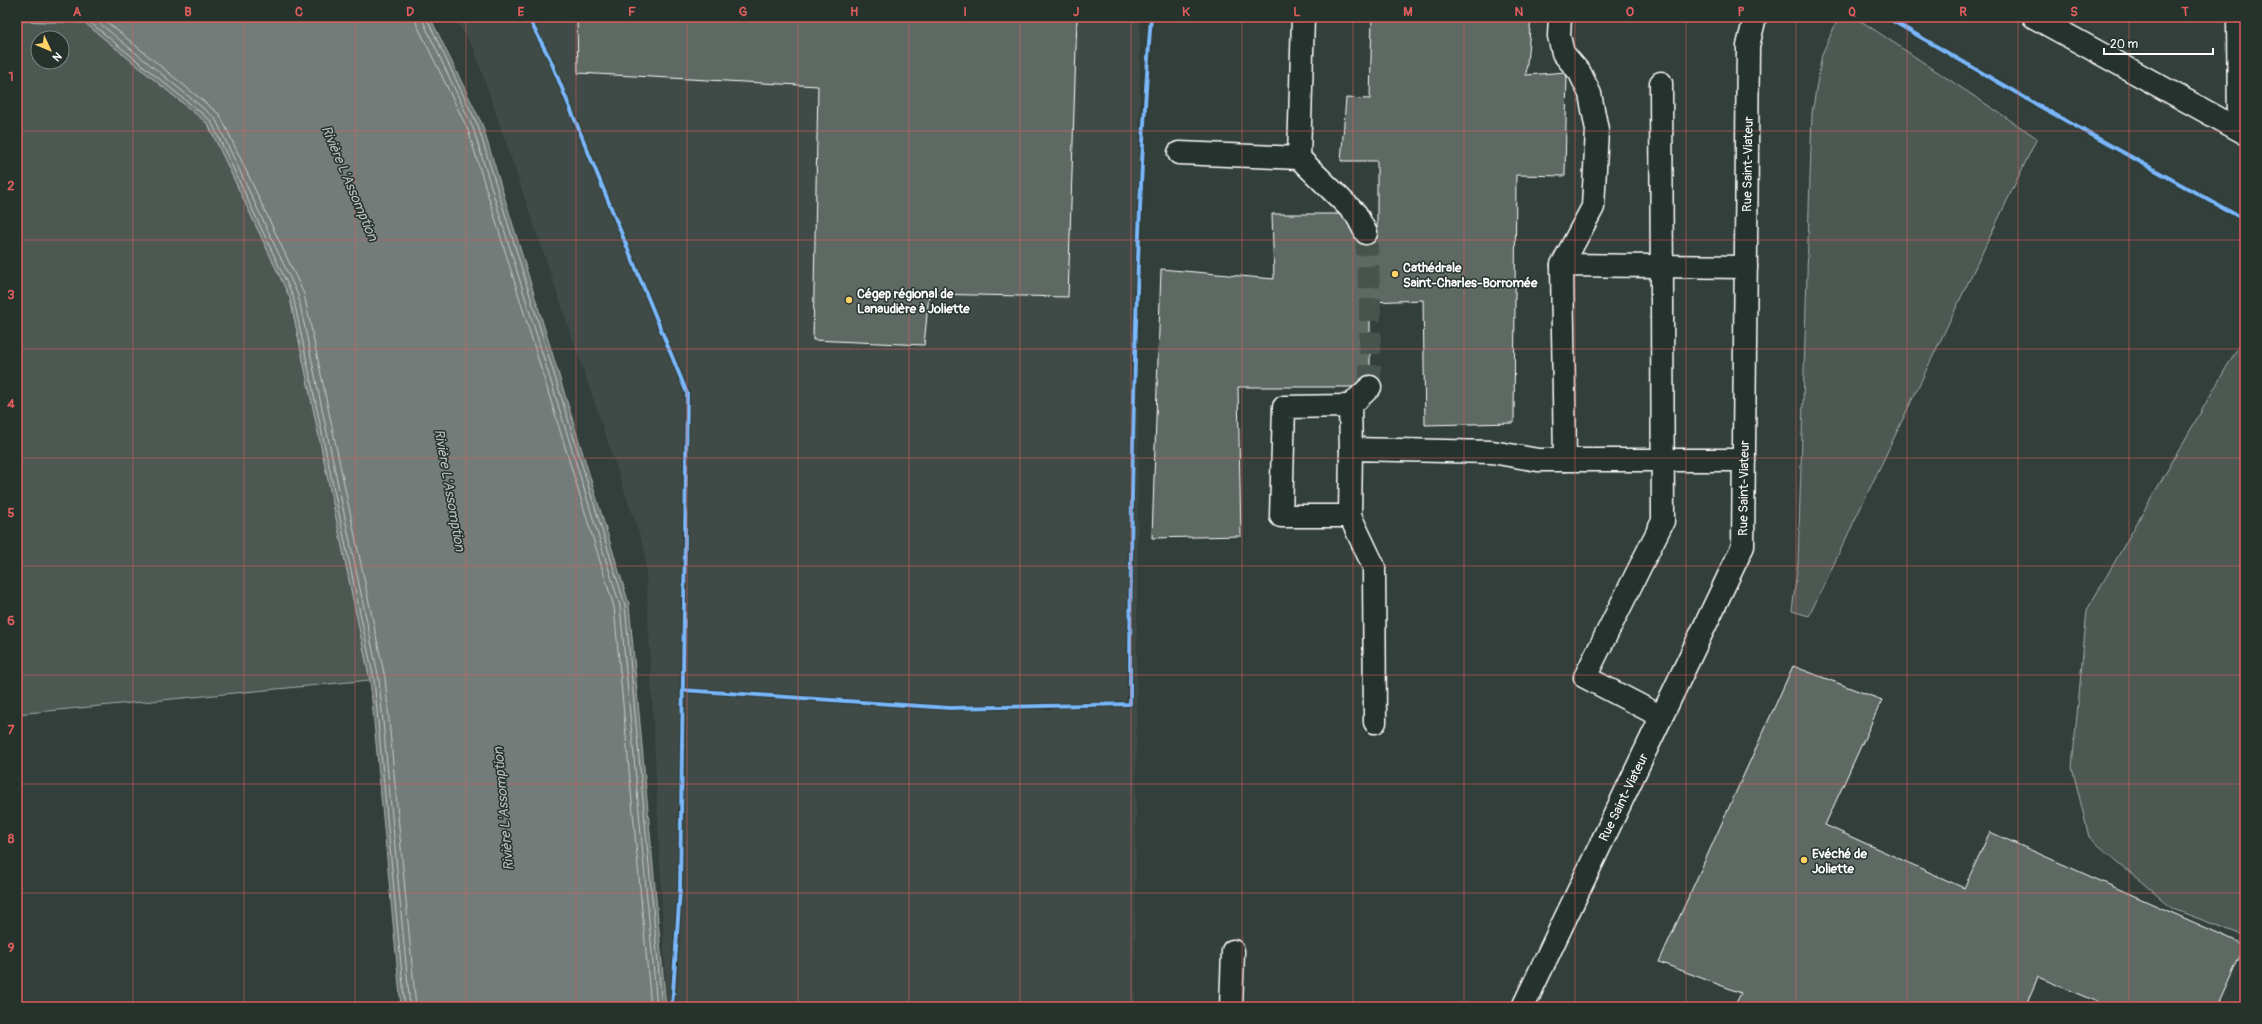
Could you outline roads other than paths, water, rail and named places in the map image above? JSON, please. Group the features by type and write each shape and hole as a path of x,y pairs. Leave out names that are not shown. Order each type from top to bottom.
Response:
{"street":[{"path":"1299,158 1303,17"},
{"path":"1560,17 1559,36 1563,53 1580,74 1590,94 1597,130 1593,207 1562,265 1565,460"},
{"name":"Rue Saint-Viateur","path":"1524,1007 1743,546 1748,46 1755,17"},
{"path":"2034,17 2242,131"},
{"path":"2238,17 2242,131"},
{"path":"1661,83 1663,521 1585,677 1662,718"},
{"path":"1179,154 1299,158 1356,214 1366,233"},
{"path":"1562,265 1746,267"},
{"path":"1350,516 1281,516 1284,407 1350,406 1370,387"},
{"path":"1350,406 1350,516 1374,567 1375,722"},
{"path":"1351,449 1492,452 1538,460 1744,460"},
{"path":"1231,1007 1233,951"}],"water":[{"name":"Rivière L'Assomption","path":"17,17 430,17 482,124 629,604 666,1007 401,1007 370,680 290,298 208,124 85,23 17,21"}],"tunnel":[{"path":"1366,233 1370,302 1370,387"}],"place":[{"name":"Cathédrale Saint-Charles-Borromée","path":"1395,274"},
{"name":"Cégep régional de Lanaudière à Joliette","path":"849,300"},
{"name":"Evéché de Joliette","path":"1804,860"}]}
